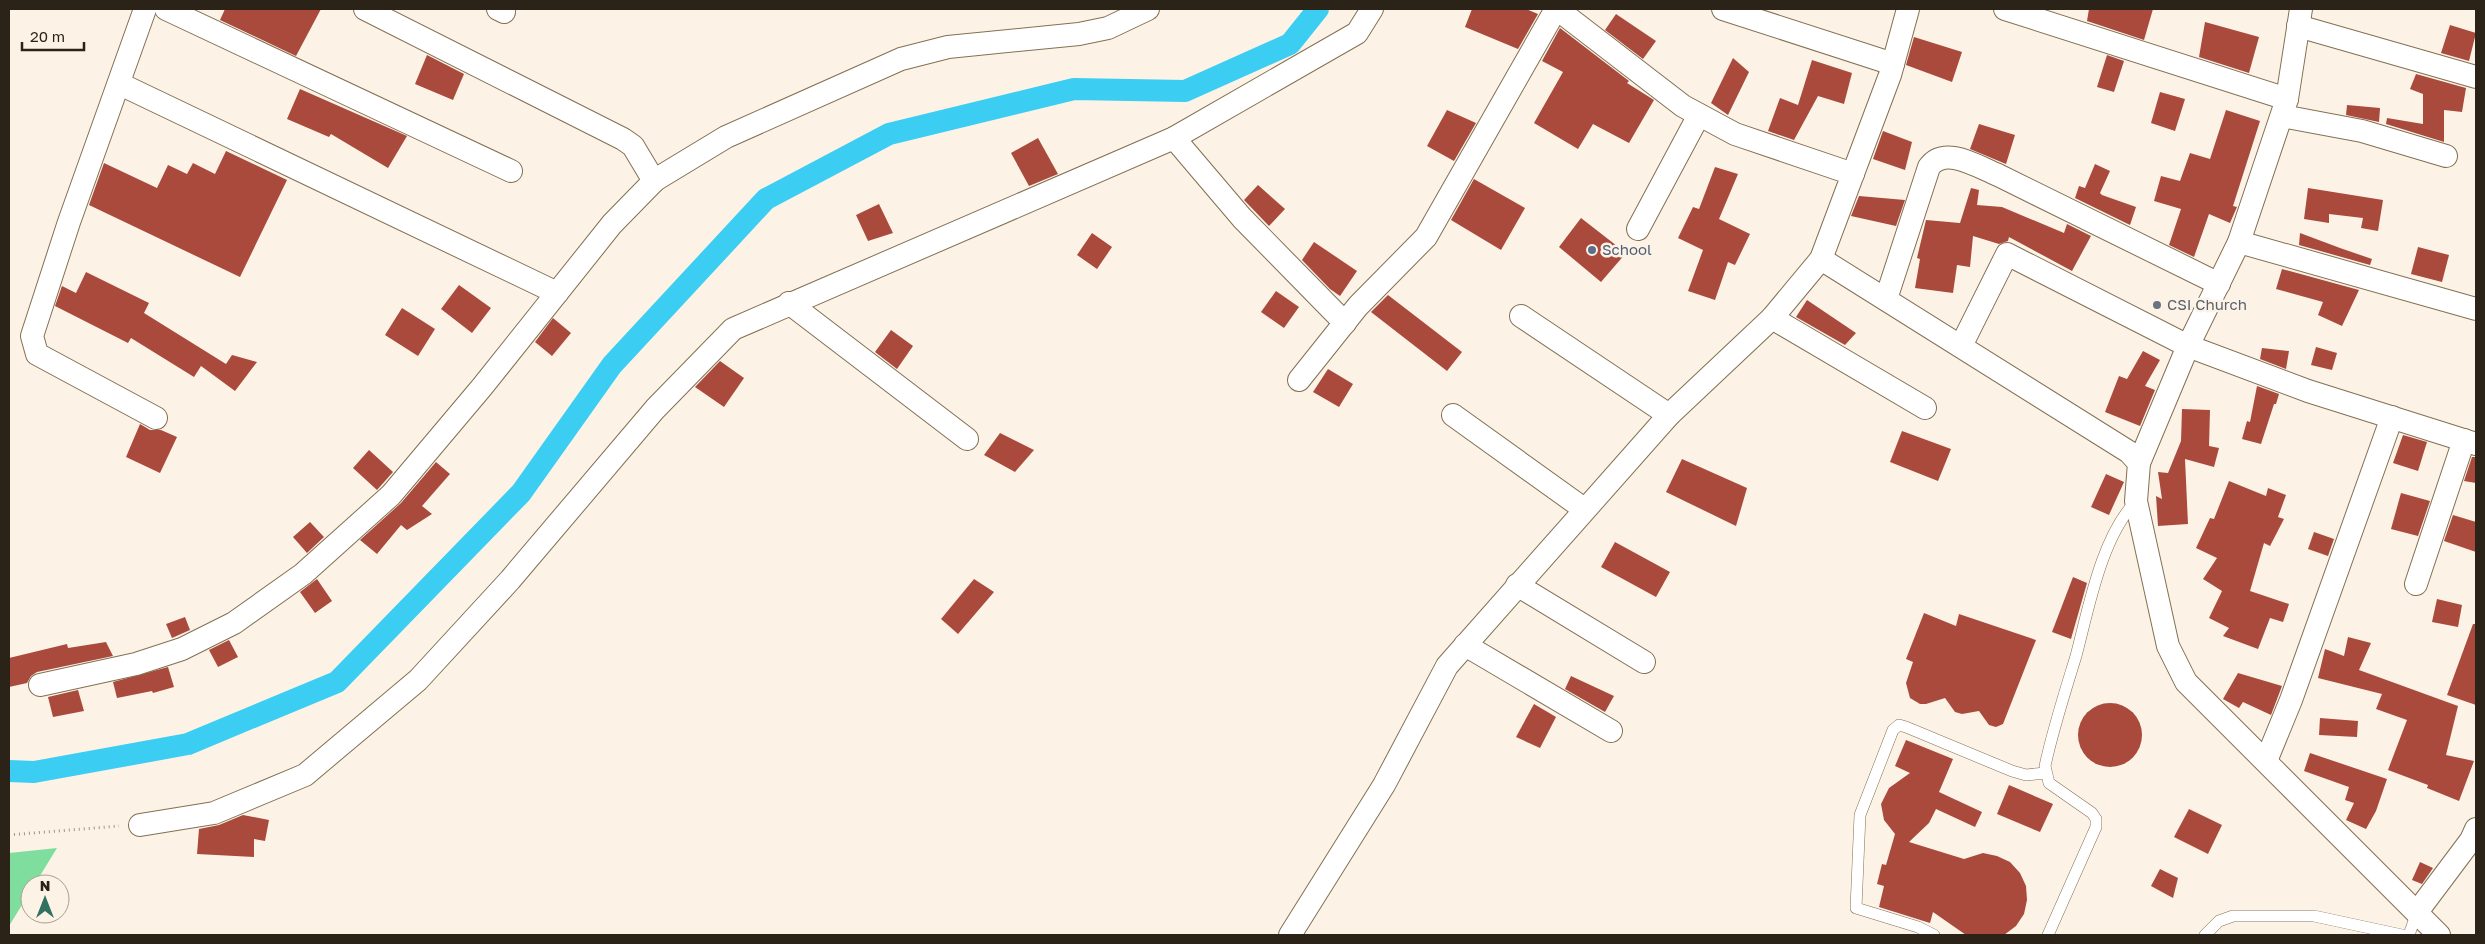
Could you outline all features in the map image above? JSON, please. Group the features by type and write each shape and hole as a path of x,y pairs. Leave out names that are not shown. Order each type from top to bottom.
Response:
{"street":[{"path":"145,9 120,84 69,222 32,336 37,354 156,418"},
{"path":"166,9 510,171"},
{"path":"364,9 623,139 633,146 654,181"},
{"path":"40,686 136,664 182,649 234,623 303,574 391,495 482,387 612,224 654,181 726,137 901,59 948,46 1079,34 1108,28 1148,9"},
{"path":"140,825 214,813 305,775 418,680 510,580 655,408 733,329 789,303 1174,138 1357,32 1372,9"},
{"path":"1299,380 1358,306 1426,237 1556,9 1683,106 1699,115 1735,134 1853,174"},
{"path":"1723,9 1893,64"},
{"path":"1290,935 1384,785 1447,666 1669,415 1772,318 1821,259 1893,64 1908,9"},
{"path":"2005,9 2285,108 2446,156"},
{"path":"2439,935 2186,682 2168,646 2136,501 2139,463 2188,346 2239,242 2285,108 2300,18 2476,77"},
{"path":"120,84 557,294"},
{"path":"1638,229 1699,115"},
{"path":"1174,138 1242,218 1345,323"},
{"path":"1886,299 1929,167 1934,160 1942,156 1961,160 1998,174 2218,284"},
{"path":"2239,242 2476,310"},
{"path":"1961,346 2007,254 2188,346 2308,391 2470,442 2416,584"},
{"path":"1821,259 2129,452 2139,463"},
{"path":"789,303 967,439"},
{"path":"1521,316 1669,415"},
{"path":"1772,318 1925,408"},
{"path":"1453,415 1584,509"},
{"path":"2266,761 2291,700 2392,417"},
{"path":"1517,585 1644,662"},
{"path":"1465,645 1611,731"},
{"path":"2417,912 2471,840 2476,829"}],"lane":[{"path":"2048,935 2096,827 2096,819 2092,813 2049,783 2045,773 2047,757 2098,576 2117,526 2136,501"},
{"path":"1934,935 1918,927 1856,908 1860,815 1893,730 1899,725 1906,727 2019,773 2045,773"},
{"path":"2408,935 2417,912"},
{"path":"2205,935 2219,920 2227,917 2314,916 2402,935"}],"path":[{"path":"9,835 140,825"}],"green space":[{"path":"57,848 41,874 20,874 20,908 9,926 9,853"}],"building":[{"path":"225,9 321,9 296,56 220,20"},
{"path":"1472,9 1526,9 1538,14 1518,49 1465,27"},
{"path":"2089,9 2153,9 2144,40 2087,21"},
{"path":"1616,14 1656,41 1643,59 1605,30"},
{"path":"2205,22 2259,37 2249,73 2199,57"},
{"path":"2450,25 2476,33 2469,61 2441,53"},
{"path":"1560,28 1629,81 1627,83 1654,100 1629,143 1593,124 1578,149 1534,123 1563,72 1542,61"},
{"path":"1914,37 1962,52 1952,82 1906,65"},
{"path":"427,55 464,74 453,100 415,84"},
{"path":"2107,55 2124,61 2114,92 2097,87"},
{"path":"1733,58 1749,72 1728,115 1711,103"},
{"path":"1812,60 1852,73 1844,104 1818,96 1794,140 1768,131 1780,98 1798,105"},
{"path":"2416,74 2466,88 2462,112 2444,110 2444,142 2386,124 2387,118 2423,124 2423,94 2410,89"},
{"path":"300,89 407,136 388,168 331,134 329,137 287,119"},
{"path":"2160,92 2185,99 2175,131 2151,123"},
{"path":"2347,105 2380,108 2379,122 2346,115"},
{"path":"1447,110 1476,123 1454,161 1427,146"},
{"path":"2226,110 2260,121 2233,206 2237,207 2230,223 2209,214 2194,257 2169,245 2181,209 2154,201 2161,176 2180,181 2190,153 2210,159"},
{"path":"1979,124 2015,135 2006,164 1970,149"},
{"path":"1883,131 1912,142 1905,170 1873,159"},
{"path":"1038,138 1058,174 1029,186 1011,153"},
{"path":"226,151 287,180 240,277 89,205 104,163 157,188 168,165 187,174 193,163 215,174"},
{"path":"2095,164 2110,171 2100,193 2136,207 2130,225 2075,198 2079,186 2085,188"},
{"path":"1715,167 1738,174 1719,219 1750,234 1735,265 1728,262 1715,300 1688,291 1703,250 1678,238 1693,207 1699,209"},
{"path":"1474,179 1525,208 1501,250 1451,220"},
{"path":"1258,185 1285,209 1269,226 1244,200"},
{"path":"1971,188 1979,190 1977,205 2002,207 2064,233 2067,224 2091,236 2072,271 2009,237 2008,241 1999,244 1973,236 1970,267 1957,265 1953,293 1915,288 1920,259 1917,258 1926,220 1960,223"},
{"path":"2308,188 2383,200 2378,231 2361,228 2363,218 2329,214 2329,223 2304,219"},
{"path":"1859,196 1905,200 1896,226 1851,216"},
{"path":"879,204 893,233 868,241 856,215"},
{"name":"School","path":"1581,218 1626,253 1601,282 1559,247"},
{"path":"1092,233 1112,247 1097,269 1077,255"},
{"path":"2300,233 2372,259 2370,265 2299,245"},
{"path":"1314,242 1357,271 1340,296 1330,289 1302,260"},
{"path":"2418,247 2449,255 2442,282 2411,274"},
{"path":"2282,269 2359,290 2342,326 2318,315 2323,302 2276,289"},
{"path":"86,272 149,303 144,313 226,364 232,355 257,362 235,391 201,366 194,377 131,338 128,343 55,306 62,286 76,293"},
{"path":"459,285 491,308 472,333 441,309"},
{"path":"1276,291 1299,307 1284,328 1261,312"},
{"path":"1388,295 1462,352 1447,371 1371,312"},
{"path":"1807,300 1856,333 1845,345 1796,317"},
{"path":"402,308 435,329 418,356 385,335"},
{"path":"553,318 571,333 552,356 535,342"},
{"path":"891,330 913,346 897,369 875,352"},
{"path":"2316,347 2337,353 2332,370 2311,365"},
{"path":"2262,348 2289,351 2286,369 2260,359"},
{"path":"2143,351 2160,360 2145,386 2155,390 2140,426 2105,412 2119,376 2127,379"},
{"path":"720,361 744,378 724,407 695,387"},
{"path":"1328,369 1353,384 1339,407 1313,392"},
{"path":"2257,386 2279,394 2261,444 2242,439 2247,421 2250,422"},
{"path":"2182,409 2210,410 2209,446 2219,448 2214,467 2185,459 2188,524 2158,526 2156,496 2162,499 2158,472 2168,473 2181,441"},
{"path":"140,424 150,430 161,430 177,437 160,473 126,457"},
{"path":"1902,431 1951,449 1938,481 1890,462"},
{"path":"1000,433 1034,450 1015,472 984,455"},
{"path":"2403,435 2427,442 2418,471 2393,463"},
{"path":"369,450 393,472 377,490 353,468"},
{"path":"2472,457 2476,457 2476,483 2464,481"},
{"path":"1682,459 1747,488 1736,526 1666,492"},
{"path":"436,462 450,474 422,506 432,514 407,530 401,525 377,554 360,540 401,503"},
{"path":"2106,474 2124,482 2109,515 2091,507"},
{"path":"2229,481 2266,496 2268,488 2286,495 2278,517 2284,519 2270,546 2264,543 2250,591 2289,604 2283,622 2270,618 2258,649 2223,636 2229,628 2209,618 2222,591 2203,579 2217,558 2196,548 2210,518 2214,519"},
{"path":"2401,493 2430,501 2418,536 2391,529"},
{"path":"2453,515 2476,522 2476,552 2444,541"},
{"path":"310,522 324,537 307,553 293,537"},
{"path":"2314,532 2334,539 2328,556 2308,549"},
{"path":"1615,542 1670,572 1656,597 1601,567"},
{"path":"2073,577 2087,583 2071,639 2052,632"},
{"path":"317,579 332,601 315,613 300,592"},
{"path":"974,579 994,592 958,634 941,619"},
{"path":"2437,599 2462,605 2458,627 2432,622"},
{"path":"1924,613 1956,626 1959,614 2036,640 2003,724 1996,727 1989,725 1979,711 1962,714 1955,712 1945,698 1920,704 1910,698 1906,683 1913,662 1906,659"},
{"path":"185,617 190,630 172,638 166,624"},
{"path":"2473,624 2476,624 2476,705 2447,695"},
{"path":"2348,637 2371,643 2359,670 2458,706 2446,755 2474,761 2459,801 2427,788 2428,785 2388,770 2407,720 2376,709 2382,694 2318,678 2325,649 2344,656"},
{"path":"229,640 238,657 218,667 209,650"},
{"path":"106,642 113,656 37,672 31,676 27,683 9,687 9,658 67,644 68,648"},
{"path":"168,667 174,687 153,693 152,691 117,698 113,682"},
{"path":"2238,673 2282,686 2271,715 2243,702 2239,708 2223,699"},
{"path":"1571,676 1614,696 1605,712 1565,689"},
{"path":"78,690 84,711 53,717 48,697"},
{"path":"2110,703 2128,709 2136,717 2142,735 2136,753 2128,761 2110,767 2092,761 2084,753 2078,735 2084,717 2092,709"},
{"path":"1534,704 1556,717 1540,748 1516,737"},
{"path":"2320,718 2358,721 2357,737 2319,735"},
{"path":"1906,740 1953,759 1939,792 1982,812 1975,827 1936,809 1929,823 1909,842 1964,859 1983,853 1997,856 2010,862 2020,873 2026,886 2027,900 2024,914 2016,926 2004,935 1966,935 1933,912 1930,923 1879,907 1884,886 1877,884 1882,864 1886,865 1895,834 1884,820 1881,804 1889,788 1910,773 1895,766"},
{"path":"2310,753 2387,779 2376,811 2366,829 2346,820 2354,803 2345,800 2349,787 2304,771"},
{"path":"2009,785 2053,804 2040,832 1997,814"},
{"path":"2189,809 2222,825 2208,854 2174,837"},
{"path":"243,815 269,820 265,841 254,839 254,857 197,854 199,829 219,825"},
{"path":"2420,862 2433,868 2422,884 2412,880"},
{"path":"2160,869 2178,878 2173,898 2151,886"}],"waterway":[{"path":"9,771 34,772 188,744 337,682 521,493 612,365 766,199 889,134 1074,89 1185,91 1290,44 1318,9"}],"place":[{"name":"School","path":"1592,250"},
{"name":"CSI Church","path":"2157,305"}]}
